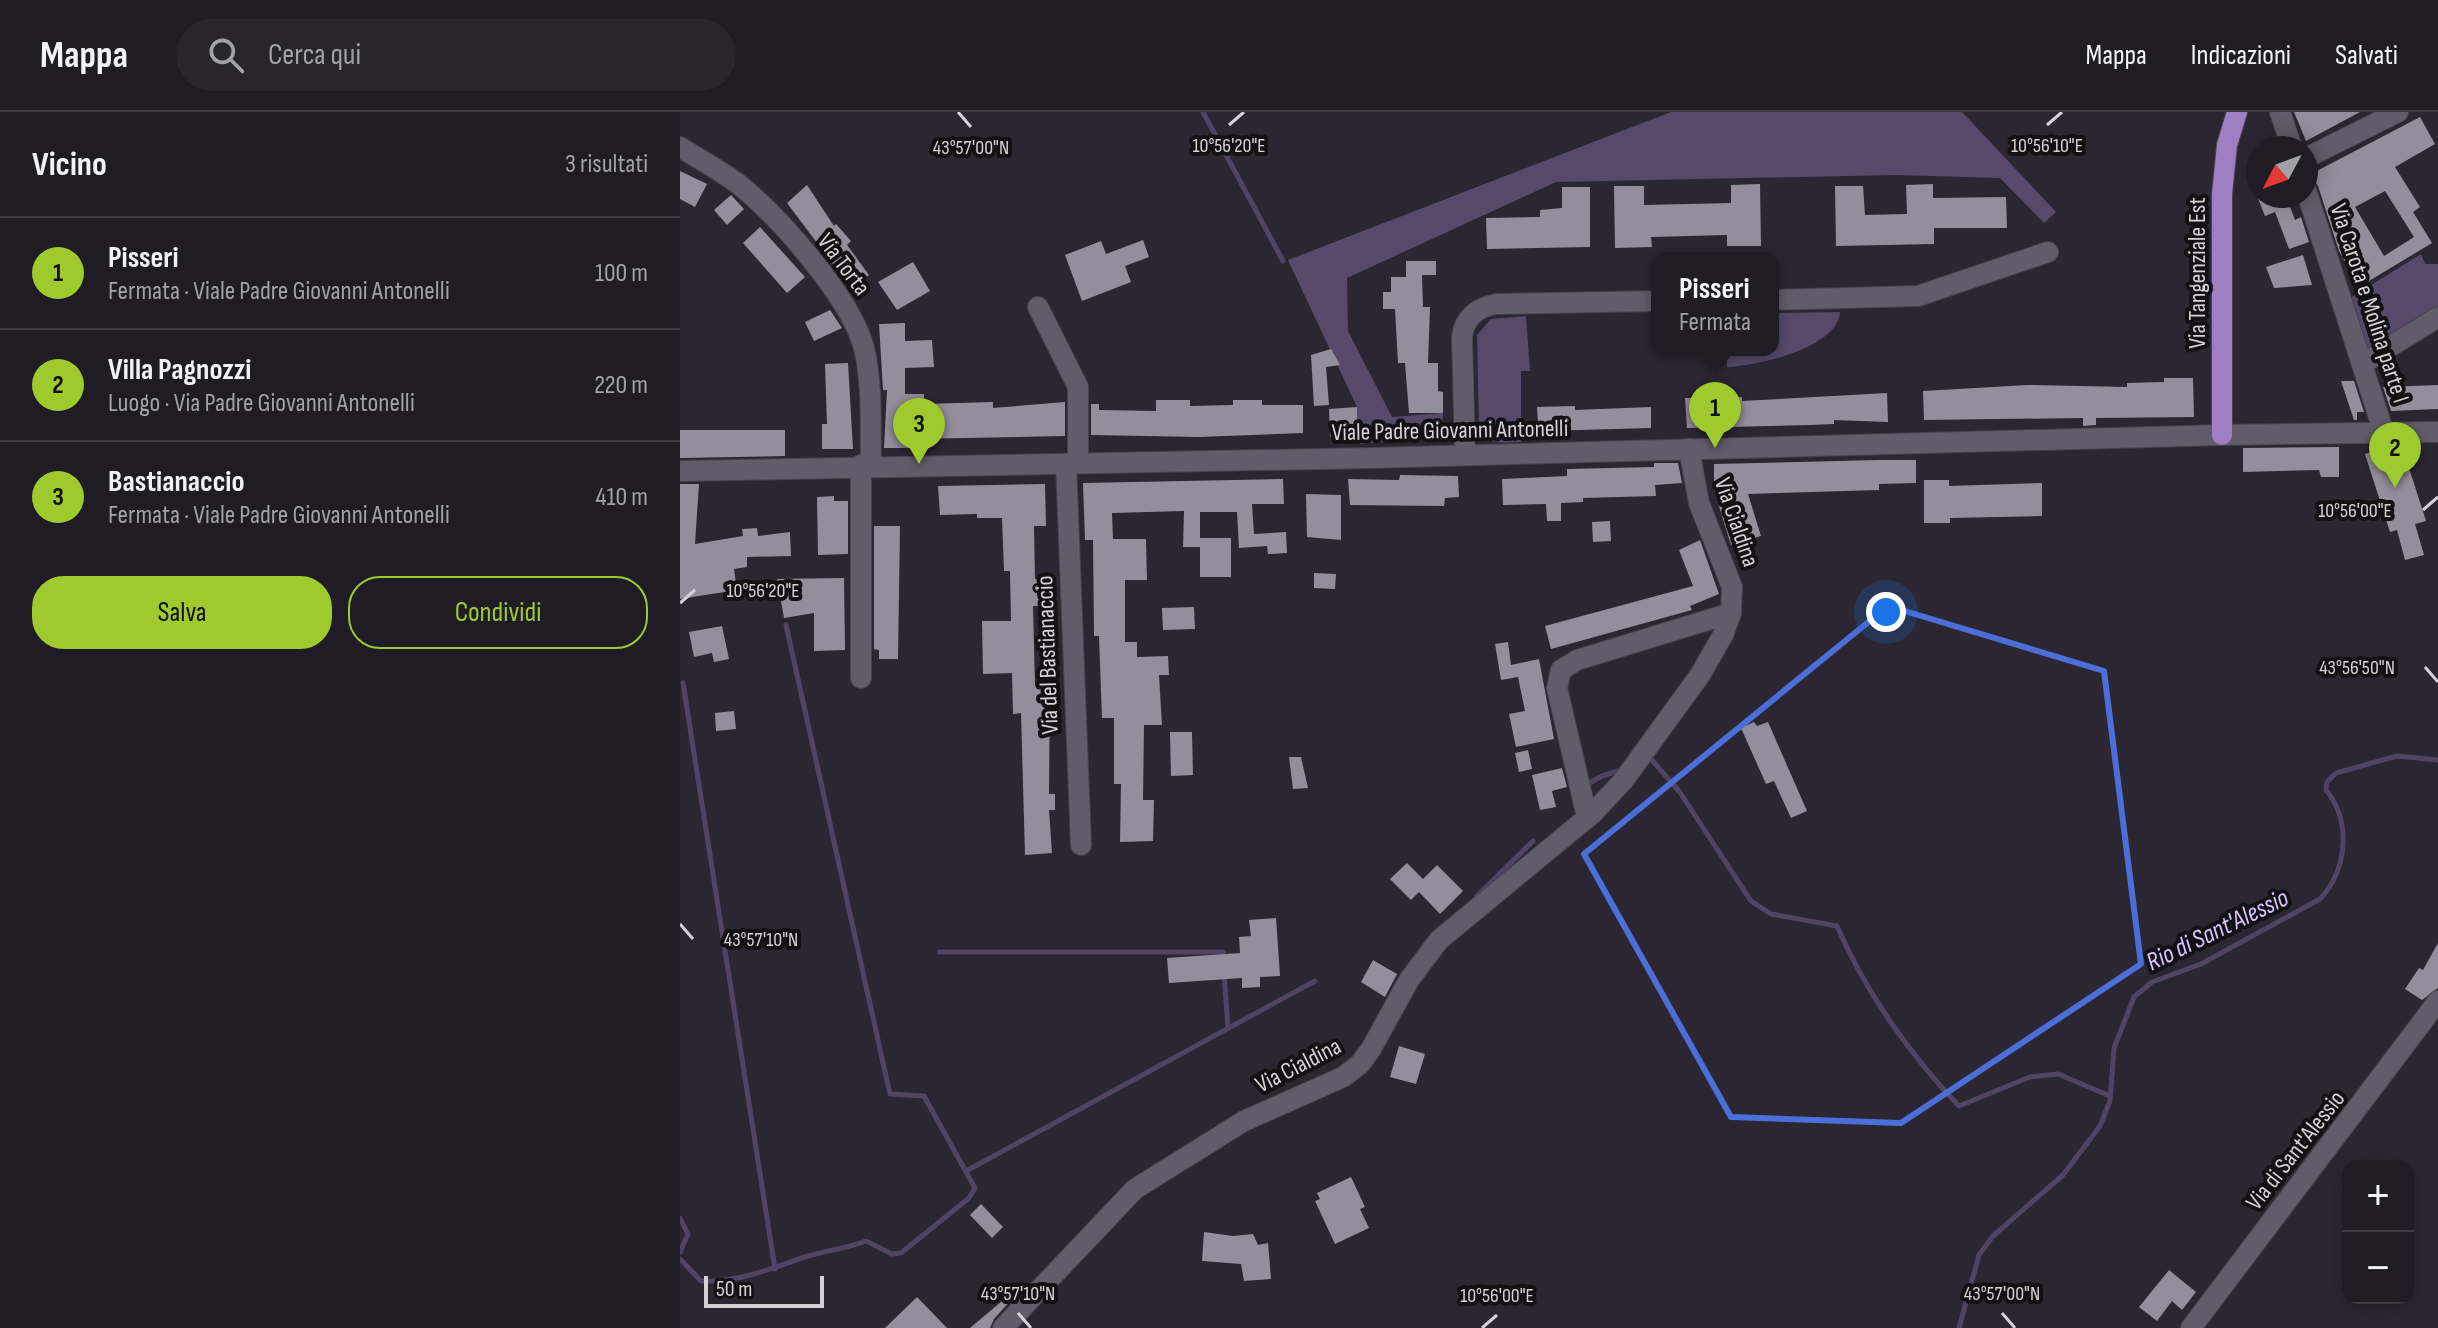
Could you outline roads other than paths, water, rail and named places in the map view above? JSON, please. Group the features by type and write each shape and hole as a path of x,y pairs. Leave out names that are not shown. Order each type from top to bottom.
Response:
{"main road":[{"name":"Via Tangenziale Est","path":"2222,435 2222,194 2227,145 2237,112"}],"street":[{"path":"2280,112 2288,136"},
{"path":"2318,152 2398,112"},
{"name":"Via Torta","path":"680,147 737,183 757,201 805,253 848,311 860,333 867,364 861,678"},
{"name":"Via Carota e Molina parte I","path":"2312,208 2384,433"},
{"path":"1779,300 1918,296 2048,252"},
{"path":"1465,455 1462,337 1465,323 1476,312 1496,304 1651,301"},
{"name":"Via del Bastianaccio","path":"1038,307 1078,387 1072,463 1081,845"},
{"path":"2362,364 2438,317"},
{"name":"Viale Padre Giovanni Antonelli","path":"680,471 2438,432"},
{"name":"Via Cialdina","path":"1003,1328 1135,1189 1221,1134 1343,1077 1360,1064 1409,980 1439,940 1587,817 1623,781 1700,675 1731,613 1731,582 1699,503 1689,449"},
{"path":"1587,817 1557,688 1561,670 1577,660 1731,613"},
{"name":"Via di Sant'Alessio","path":"2191,1328 2438,1001"}],"waterway":[{"path":"1203,112 1283,261"},
{"path":"680,1259 701,1281 715,1281 754,1274 866,1241 892,1254 901,1253 969,1198 975,1188 924,1096 890,1094 786,625"},
{"path":"683,683 775,1269"},
{"name":"Rio di Sant'Alessio","path":"1959,1328 1979,1255 1993,1236 2063,1175 2100,1126 2110,1101 2114,1048 2134,997 2152,982 2201,964 2320,899 2336,874 2343,846 2340,816 2326,790 2327,782 2336,773 2397,756 2438,760"},
{"path":"1645,761 1651,759 1679,791 1751,901 1771,914 1837,926 1861,974 1890,1021 1923,1066 1959,1106 2030,1077 2058,1074 2110,1096"},
{"path":"1586,785 1621,770"},
{"path":"1477,896 1533,841"},
{"path":"940,952 1223,952 1223,959"},
{"path":"1224,973 1228,1028"},
{"path":"968,1170 1315,981"},
{"path":"680,1218 688,1234 680,1252"}],"place":[{"name":"Pisseri","path":"1715,448"},
{"name":"Bastianaccio","path":"919,464"},
{"name":"Villa Pagnozzi","path":"2395,488"}]}
